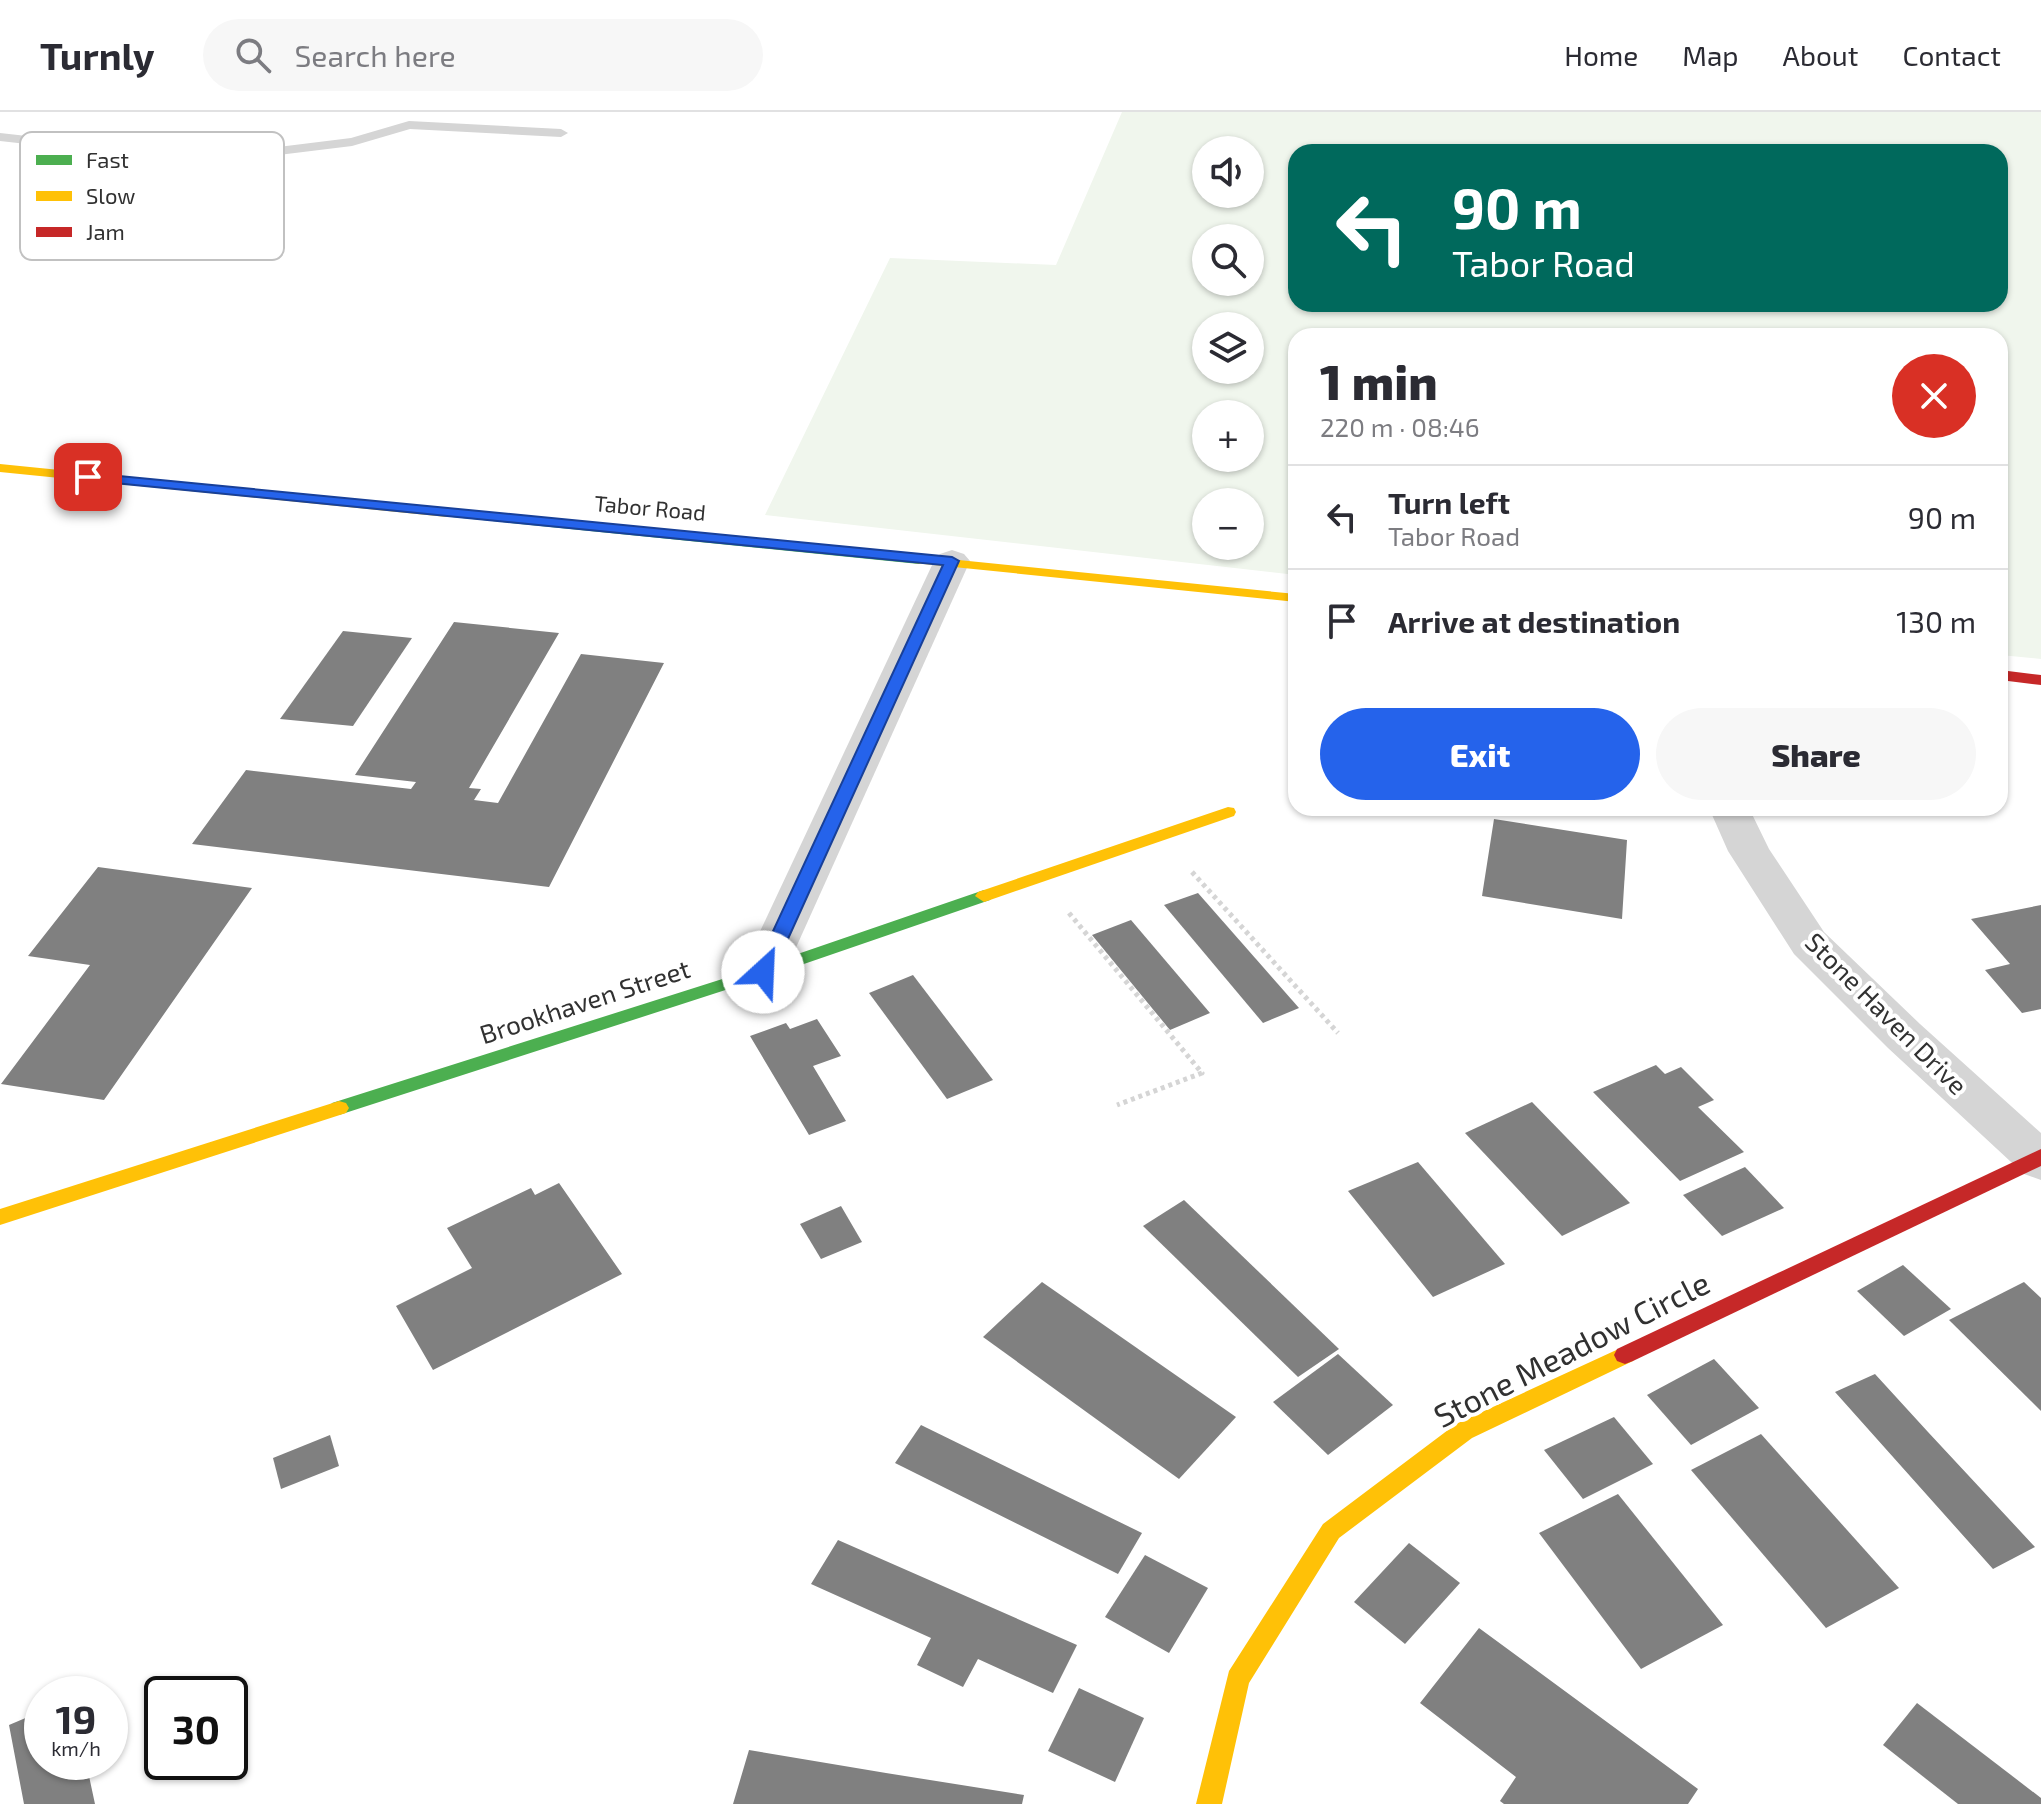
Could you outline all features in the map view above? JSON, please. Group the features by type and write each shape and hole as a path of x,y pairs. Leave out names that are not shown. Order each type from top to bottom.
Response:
{"street":[{"name":"Tabor Road","path":"0,468 952,561 1288,597"},
{"path":"763,972 952,561"},
{"path":"2008,676 2041,680"},
{"name":"Brookhaven Street","path":"0,1217 763,972 1228,812"},
{"name":"Stone Haven Drive","path":"1733,816 1749,851 1809,943 1904,1036 2040,1159"},
{"name":"Stone Meadow Circle","path":"1209,1804 1238,1679 1331,1531 1464,1431 2040,1159"}],"lane":[{"path":"284,150 352,142 409,125 561,133"},
{"path":"0,137 20,139"}],"path":[{"path":"1159,836 1338,1033"},
{"path":"1039,877 1202,1073 1117,1105"}],"shaded area":[{"path":"1122,112 2041,112 2041,659 2008,656 2008,328 1288,328 1288,574 765,515 890,258 1056,265"}],"building":[{"path":"454,622 559,633 469,788 481,789 474,800 498,803 581,654 664,663 549,887 192,844 246,770 411,789 416,782 355,775"},
{"path":"343,631 412,638 353,726 280,719"},
{"path":"1494,819 1627,840 1622,919 1482,896"},
{"path":"98,867 252,888 104,1100 1,1084 90,965 28,956"},
{"path":"1198,893 1299,1008 1263,1023 1164,905"},
{"path":"2041,905 2041,1009 2022,1013 1985,970 2010,964 1971,919"},
{"path":"1131,920 1210,1013 1170,1030 1092,935"},
{"path":"913,975 993,1080 947,1099 869,993"},
{"path":"817,1019 841,1056 813,1066 846,1121 809,1135 750,1036 786,1023 790,1029"},
{"path":"1656,1065 1665,1074 1681,1067 1714,1100 1698,1107 1744,1152 1680,1181 1593,1092"},
{"path":"1532,1102 1630,1203 1562,1236 1465,1133"},
{"path":"1418,1162 1505,1264 1433,1297 1348,1191"},
{"path":"1745,1167 1784,1208 1722,1236 1683,1195"},
{"path":"559,1183 622,1274 433,1370 396,1306 472,1268 447,1228 531,1188 535,1195"},
{"path":"1184,1200 1339,1349 1298,1377 1143,1226"},
{"path":"841,1206 862,1242 821,1259 800,1224"},
{"path":"1903,1265 1951,1309 1904,1336 1857,1291"},
{"path":"1042,1282 1236,1417 1179,1479 983,1337"},
{"path":"2024,1282 2041,1298 2041,1411 1949,1320"},
{"path":"1338,1354 1393,1405 1328,1455 1273,1402"},
{"path":"1714,1359 1759,1408 1691,1445 1647,1395"},
{"path":"1875,1374 2035,1547 1993,1569 1835,1392"},
{"path":"1614,1417 1653,1464 1583,1499 1544,1450"},
{"path":"921,1425 1142,1533 1118,1574 895,1463"},
{"path":"1761,1434 1899,1588 1826,1628 1691,1470"},
{"path":"330,1435 339,1466 281,1489 273,1458"},
{"path":"1618,1494 1723,1625 1641,1669 1539,1533"},
{"path":"838,1540 1077,1645 1053,1693 978,1659 963,1687 917,1665 931,1638 811,1584"},
{"path":"1409,1543 1460,1583 1405,1644 1354,1602"},
{"path":"1145,1555 1208,1588 1169,1653 1105,1617"},
{"path":"1479,1628 1698,1789 1688,1804 1504,1804 1500,1801 1516,1777 1420,1703"},
{"path":"1079,1688 1144,1718 1115,1782 1048,1751"},
{"path":"1917,1703 2041,1798 2041,1804 1958,1804 1883,1745"},
{"path":"24,1719 24,1780 90,1780 95,1804 24,1804 9,1725"},
{"path":"749,1750 1024,1795 1022,1804 733,1804"}],"traffic: fast":[{"path":"447,513 919,560"},
{"path":"339,1108 763,972 984,896"}],"traffic: slow":[{"path":"0,468 447,513"},
{"path":"919,560 1288,597"},
{"path":"984,896 1228,812"},
{"path":"0,1217 339,1108"},
{"path":"1209,1804 1238,1679 1331,1531 1464,1431 1625,1355"}],"traffic: jam":[{"path":"2008,676 2041,680"},
{"path":"1625,1355 2041,1157"}],"route":[{"path":"88,477 952,561 763,972"}]}
